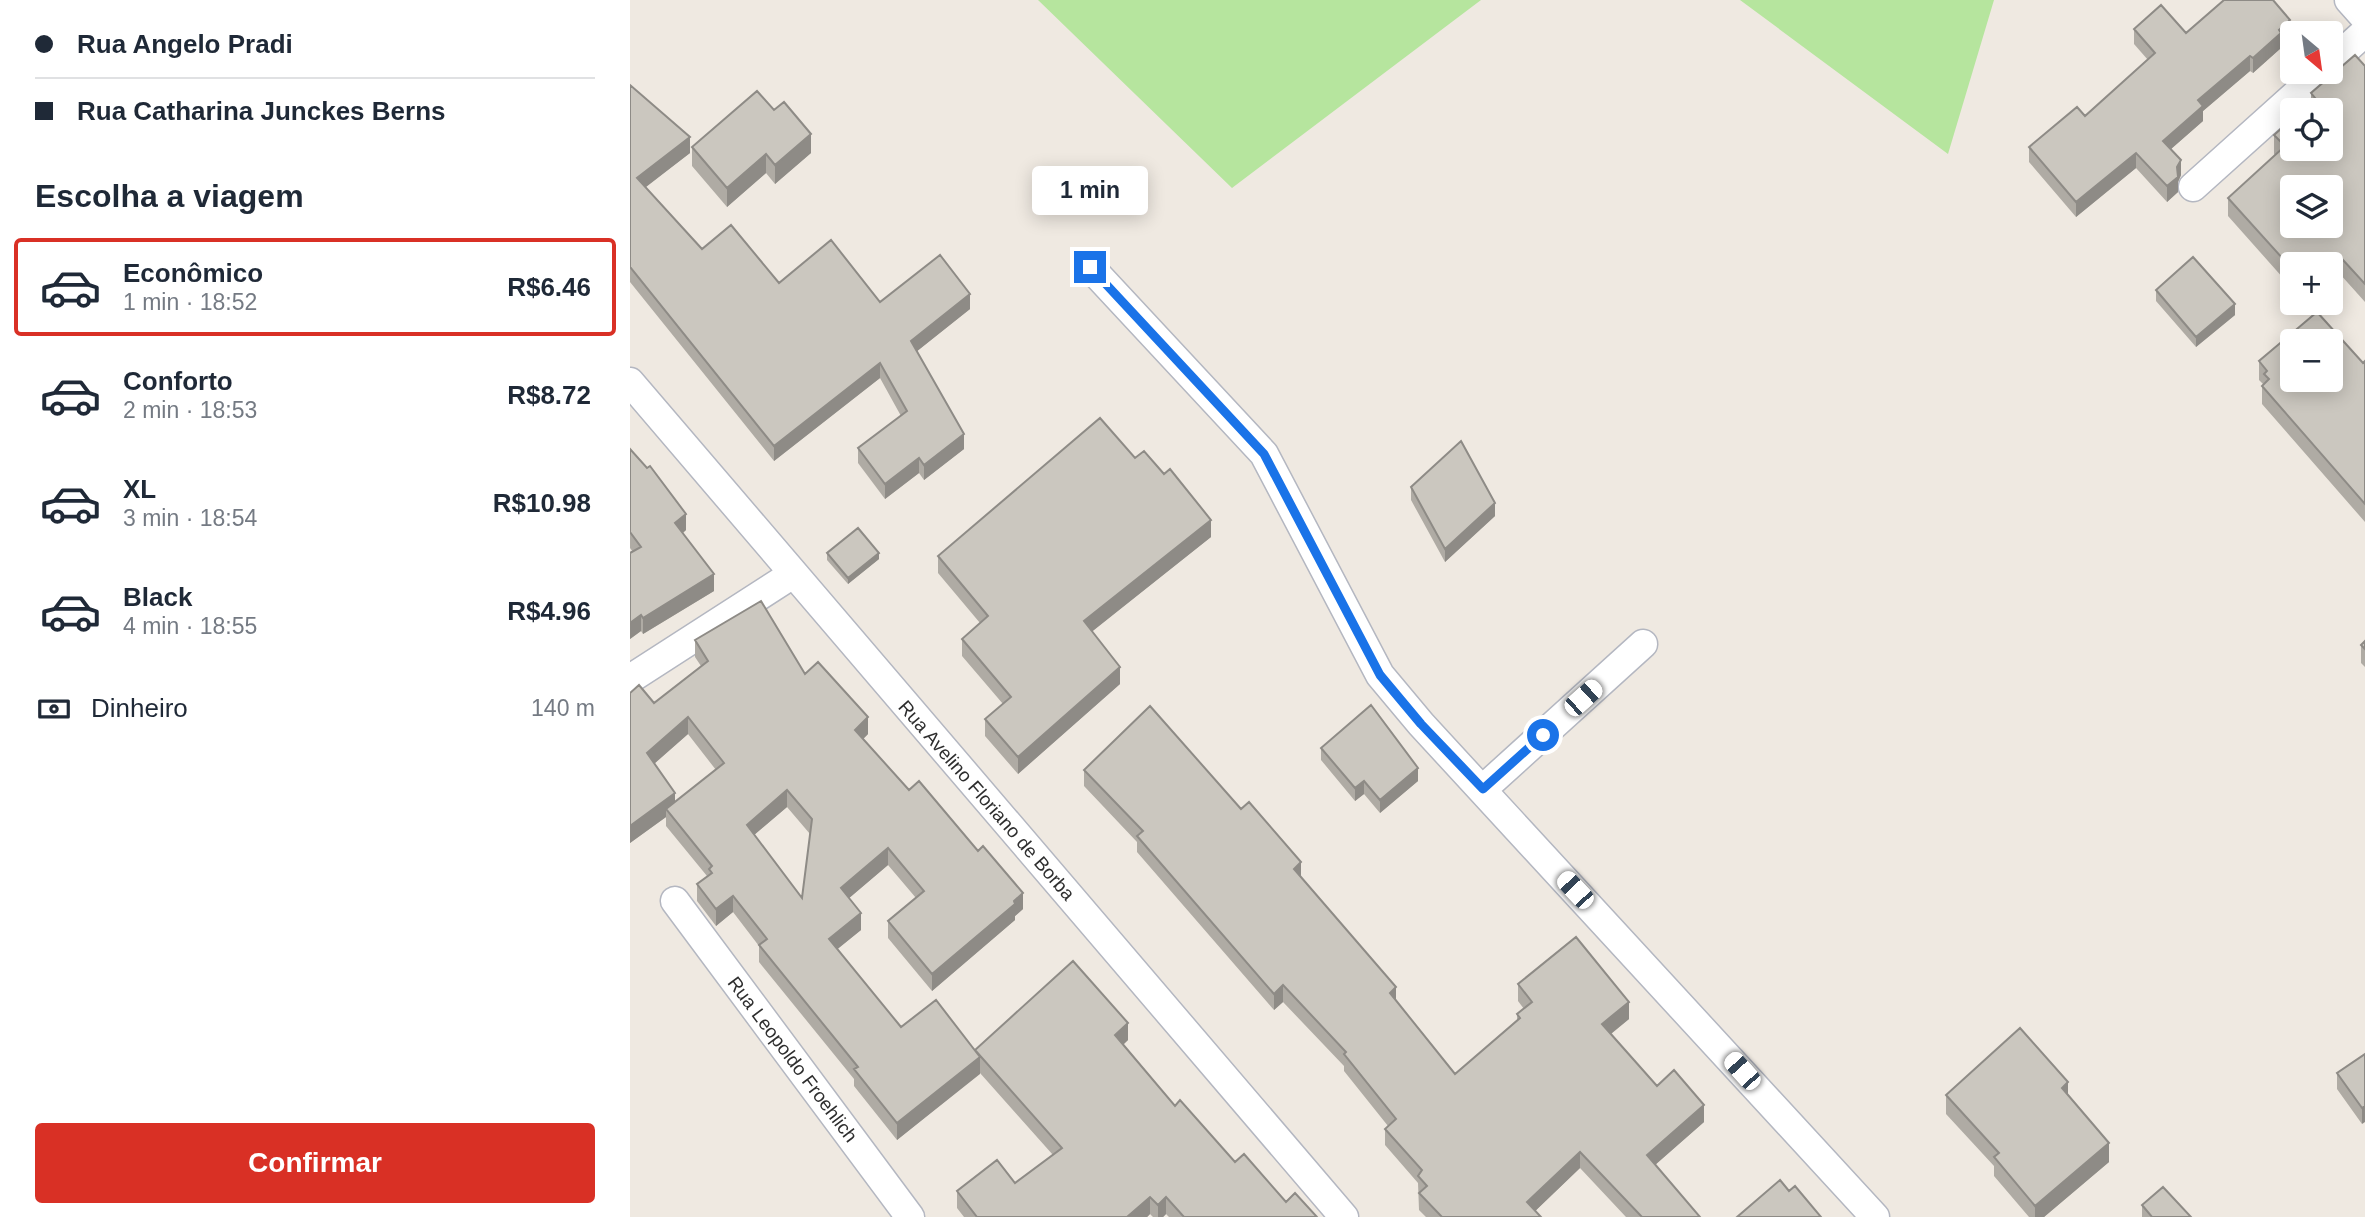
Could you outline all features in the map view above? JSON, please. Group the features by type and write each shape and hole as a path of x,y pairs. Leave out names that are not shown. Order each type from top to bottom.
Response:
{"street":[{"path":"2349,0 2365,18"},
{"path":"2343,51 2365,32"},
{"path":"2193,187 2308,84"},
{"path":"1090,267 1264,454 1380,675 1421,724 1875,1217"},
{"name":"Rua Avelino Floriano de Borba","path":"630,382 1344,1217"},
{"path":"630,678 793,574"},
{"path":"1483,789 1643,644"},
{"name":"Rua Leopoldo Froehlich","path":"675,901 910,1217"}],"green space":[{"path":"1038,0 1481,0 1232,188"},
{"path":"1740,0 1994,0 1948,154"}],"building":[{"path":"2224,0 2273,0 2290,20 2280,21 2280,34 2198,100 2203,106 2163,141 2181,160 2177,167 2178,177 2167,186 2136,153 2076,202 2029,147 2077,107 2085,116 2155,53 2134,29 2161,5 2186,33"},
{"path":"2355,55 2365,66 2365,284 2343,260 2343,252 2280,252 2280,256 2228,198 2280,151 2280,161 2343,161 2343,98 2315,98 2311,93 2321,84 2343,84 2343,65"},
{"path":"630,85 690,137 637,178 702,249 731,225 779,283 831,240 880,302 940,255 970,294 911,341 964,434 924,465 919,458 885,484 858,448 907,411 880,363 774,446 630,267"},
{"path":"757,91 774,110 784,102 811,134 775,165 766,154 727,188 692,147"},
{"path":"2280,130 2280,141 2274,135"},
{"path":"2193,257 2235,304 2196,337 2156,290"},
{"path":"2313,315 2320,315 2332,329 2297,329"},
{"path":"2343,341 2363,363 2365,361 2365,504 2262,386 2269,379 2264,374 2267,371 2259,361 2280,343 2280,392 2343,392"},
{"path":"1100,418 1135,458 1144,451 1164,474 1170,469 1211,520 1084,621 1120,667 1018,757 985,719 1011,697 962,639 988,616 938,556"},
{"path":"1461,441 1495,503 1445,549 1411,487"},
{"path":"630,449 647,468 650,466 686,514 675,523 714,574 643,618 641,615 630,623 630,553 641,547 630,532"},
{"path":"858,528 879,553 848,578 827,553"},
{"path":"761,601 805,674 818,662 868,717 855,730 909,790 919,781 978,851 983,846 1023,893 1014,901 1015,904 932,974 888,921 924,891 888,848 841,888 861,913 829,939 901,1027 936,1000 980,1057 897,1123 854,1069 858,1067 759,945 767,939 733,896 716,909 697,884 712,873 709,869 712,866 666,809 724,763 688,717 647,753 675,793 630,826 630,693 639,685 654,703 708,661 695,640","holes":["787,790 812,819 802,898 747,825"]},
{"path":"1371,705 1418,768 1380,800 1364,781 1355,788 1321,748"},
{"path":"1150,706 1241,809 1249,802 1301,862 1294,869 1396,987 1390,993 1455,1074 1520,1018 1517,1014 1532,1002 1518,984 1576,937 1629,1002 1602,1024 1657,1086 1674,1070 1704,1105 1647,1155 1700,1217 1642,1217 1580,1152 1527,1202 1541,1217 1442,1217 1419,1193 1427,1186 1418,1176 1422,1170 1385,1129 1396,1119 1344,1054 1346,1052 1283,985 1274,994 1137,836 1143,831 1084,770"},
{"path":"1073,961 1128,1023 1115,1035 1175,1106 1180,1100 1235,1162 1244,1154 1286,1202 1295,1193 1317,1217 1184,1217 1166,1197 1158,1205 1150,1197 1127,1217 977,1217 957,1191 997,1160 1015,1183 1062,1148 975,1050"},
{"path":"2020,1028 2068,1082 2062,1088 2109,1143 2035,1206 1994,1157 1999,1153 1946,1095"},
{"path":"2365,1054 2365,1106 2362,1108 2337,1073"},
{"path":"1780,1180 1789,1191 1795,1186 1821,1217 1737,1217"},
{"path":"2163,1187 2191,1217 2152,1217 2142,1205"}],"route":[{"path":"1090,267 1244,429 1264,454 1380,675 1421,724 1483,789 1543,735"}]}
